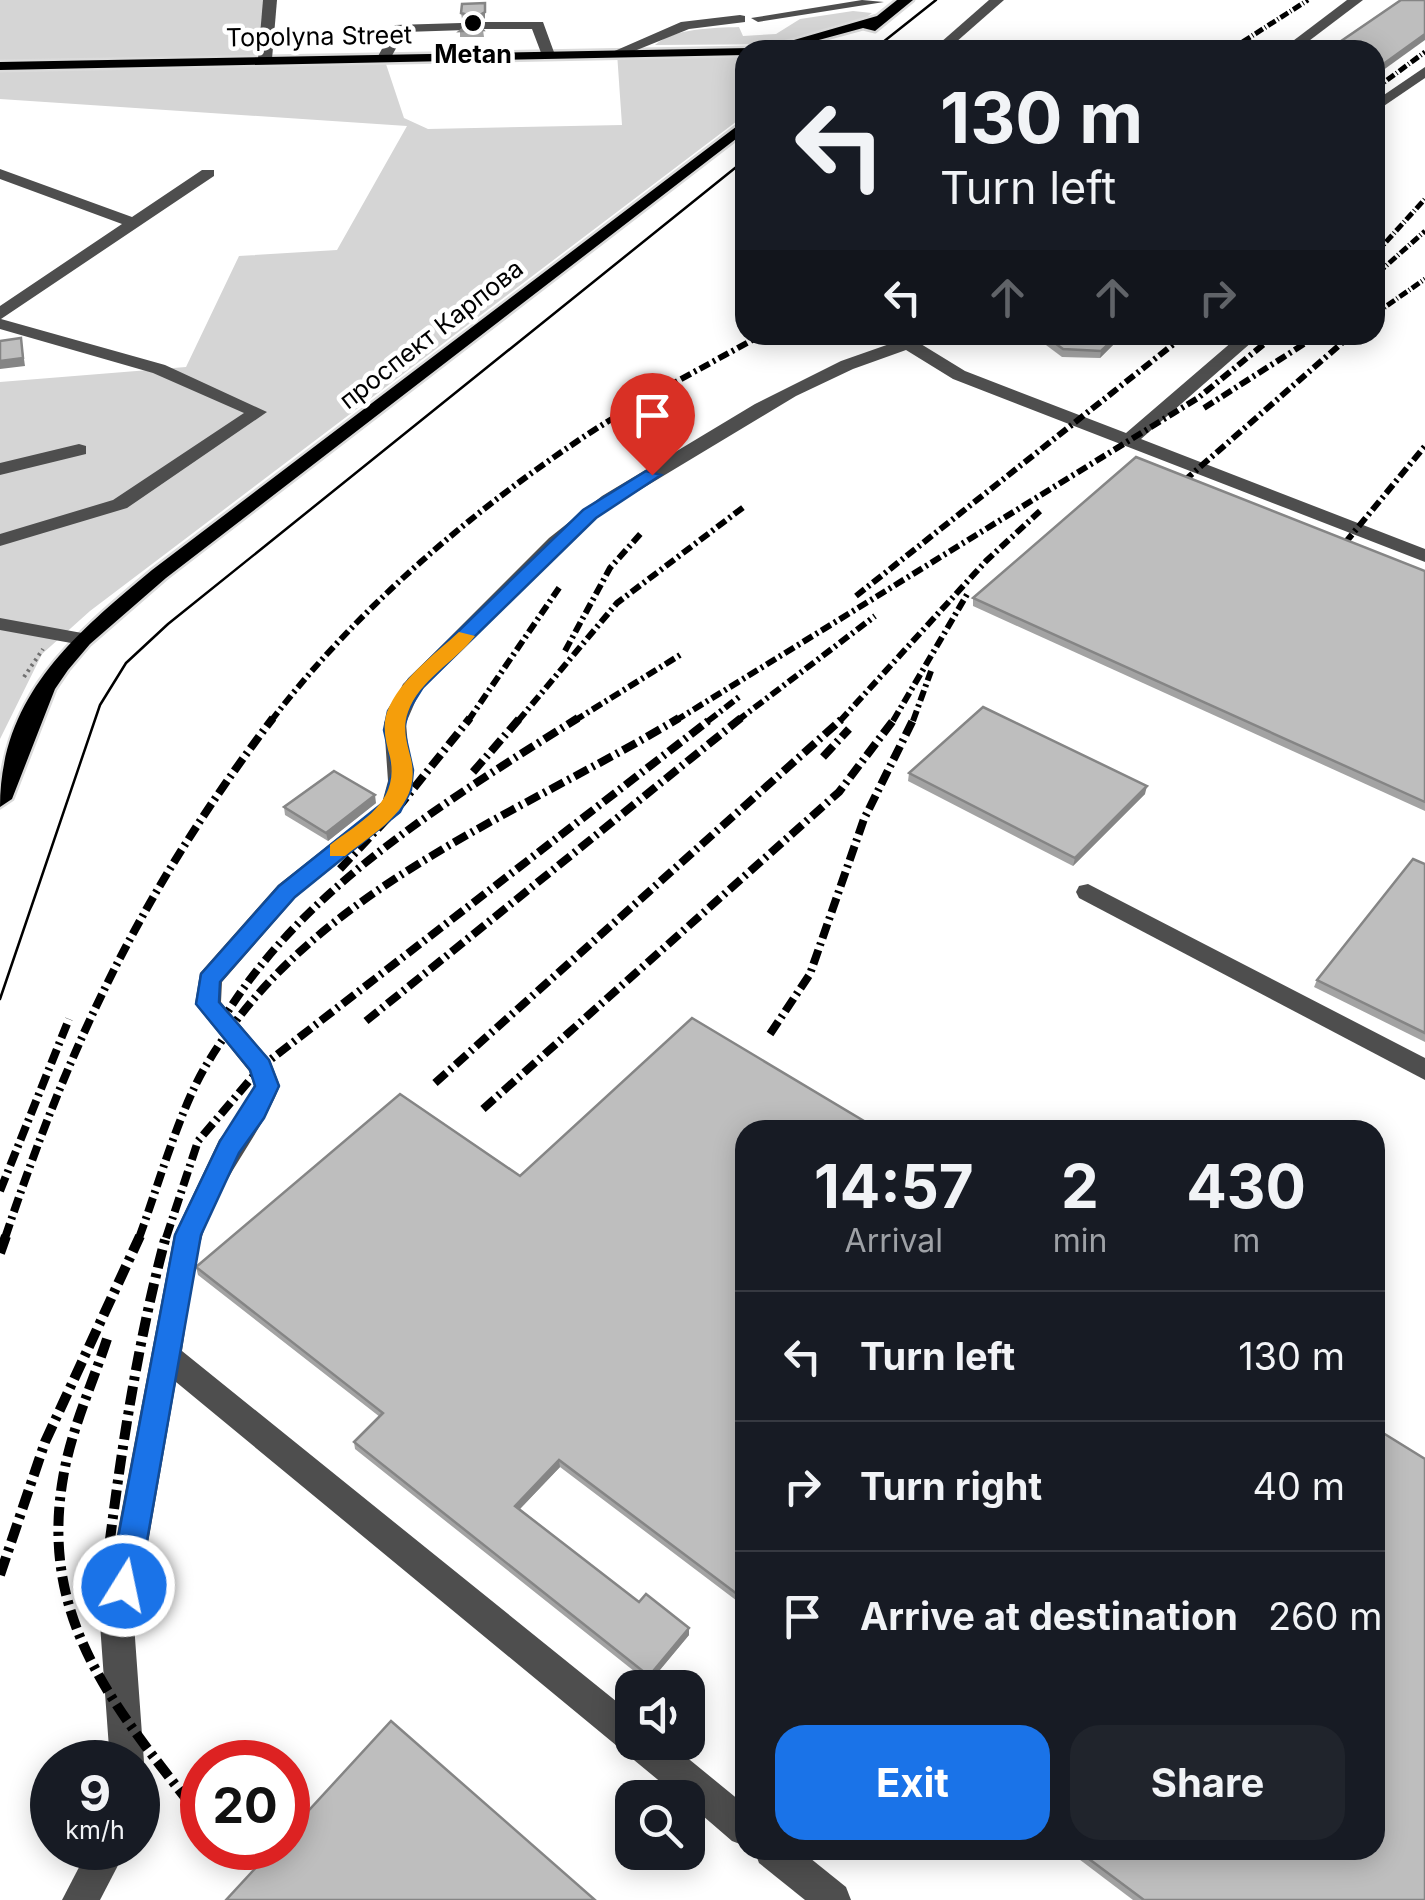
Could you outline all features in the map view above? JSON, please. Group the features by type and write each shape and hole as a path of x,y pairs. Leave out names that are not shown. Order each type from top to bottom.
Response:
{"main road":[{"path":"854,40 902,3"},
{"path":"803,40 881,19"},
{"name":"Topolyna Street","path":"0,66 735,51"},
{"name":"проспект Карпова","path":"0,800 44,689 82,638 148,583 735,132"}],"street":[{"path":"265,59 270,0"},
{"path":"951,40 997,0"},
{"path":"1302,40 1356,0"},
{"path":"758,18 876,1 902,3"},
{"path":"617,53 686,25 740,19"},
{"path":"484,26 538,25 548,55"},
{"path":"384,58 400,28 461,27"},
{"path":"1385,101 1425,71"},
{"path":"0,314 208,173"},
{"path":"0,174 134,223"},
{"path":"0,324 159,369 258,412 120,504 0,540"},
{"path":"126,1740 117,1624 188,1235 229,1148 256,1112 267,1086 260,1066 208,1004 209,980 287,891 392,807 401,790 403,770 394,730 398,711 416,683 590,514 778,397 892,345"},
{"path":"916,345 959,374 1425,556"},
{"path":"1128,440 1239,345"},
{"path":"0,470 80,450"},
{"path":"0,624 82,638"},
{"path":"1088,892 1425,1070"},
{"path":"166,1356 615,1722"},
{"path":"662,1760 735,1820"},
{"path":"784,1860 833,1900"},
{"path":"80,1900 97,1870"}],"shaded area":[{"path":"0,0 270,0 266,59 384,58 404,118 428,129 622,125 617,53 735,50 735,123 90,611 42,654 0,739 0,382 186,367 239,256 337,250 407,126 0,99"},
{"path":"853,11 872,13 860,22 796,40 655,45 672,35 706,29 739,27 743,36 776,34 800,19"}],"building":[{"path":"1401,0 1425,0 1425,34 1385,63 1385,40 1343,40"},
{"path":"485,3 485,12 473,19 483,30 460,31 469,24 468,15 461,13 462,4"},
{"path":"21,338 23,358 0,361 0,341"},
{"path":"1058,345 1107,345 1101,351 1063,349"},
{"path":"1136,457 1425,571 1425,802 973,598"},
{"path":"983,707 1147,786 1075,858 909,773"},
{"path":"334,771 375,795 326,833 284,807"},
{"path":"1413,859 1425,864 1425,1033 1317,980"},
{"path":"692,1018 862,1120 735,1120 735,1592 559,1460 515,1506 639,1602 646,1594 689,1628 654,1670 641,1670 354,1442 383,1413 196,1267 400,1094 520,1176"},
{"path":"1385,1434 1425,1459 1425,1900 1144,1900 1090,1860 1385,1860"},
{"path":"391,1721 595,1900 226,1900 254,1870 310,1870 310,1809"}],"tram line":[{"path":"886,40 936,0"},
{"path":"0,999 100,705 126,663 168,624 735,168"}],"railway":[{"path":"1246,40 1308,0"},
{"path":"1385,82 1425,52"},
{"path":"1385,243 1425,199"},
{"path":"1385,267 1425,231"},
{"path":"1385,307 1425,279"},
{"path":"271,721 339,641 455,532 604,424 743,345"},
{"path":"856,596 1172,345"},
{"path":"675,721 1198,398 1263,345"},
{"path":"1204,408 1302,345"},
{"path":"1184,481 1340,345"},
{"path":"1345,543 1425,446"},
{"path":"518,721 617,603 745,506"},
{"path":"842,719 986,561 1040,511"},
{"path":"565,651 610,568 642,532"},
{"path":"468,721 561,585"},
{"path":"894,719 969,591"},
{"path":"737,721 875,616"},
{"path":"574,721 680,655"},
{"path":"913,721 931,671"},
{"path":"708,721 739,697"},
{"path":"5,1238 57,1096 116,966 186,843 273,718"},
{"path":"340,869 402,803 470,718"},
{"path":"473,772 520,718"},
{"path":"218,1028 289,933 332,891 428,816 578,718"},
{"path":"139,1238 177,1128 204,1069 247,1007 298,953 355,906 417,865 679,718"},
{"path":"166,1238 198,1141 261,1067 712,718"},
{"path":"366,1021 741,718"},
{"path":"770,1034 810,974 864,819 914,718"},
{"path":"435,1083 842,719"},
{"path":"483,1109 839,792 894,719"},
{"path":"823,757 849,729"},
{"path":"0,1191 69,1019"},
{"path":"0,1253 6,1236"},
{"path":"0,1575 45,1442 140,1236"},
{"path":"101,1613 127,1423 166,1236"},
{"path":"107,1339 76,1425 63,1478 58,1530 62,1577 74,1621 92,1663 115,1702 180,1790"}],"slow traffic":[{"path":"338,850 392,807 401,790 403,770 394,730 398,711 416,683 465,636"}],"place":[{"name":"Metan","path":"473,23"}],"route":[{"path":"124,1586 188,1235 229,1148 256,1112 267,1086 260,1066 208,1004 209,980 287,891 392,807 401,790 403,770 394,730 398,711 416,683 554,545 590,514 652,475"}]}
